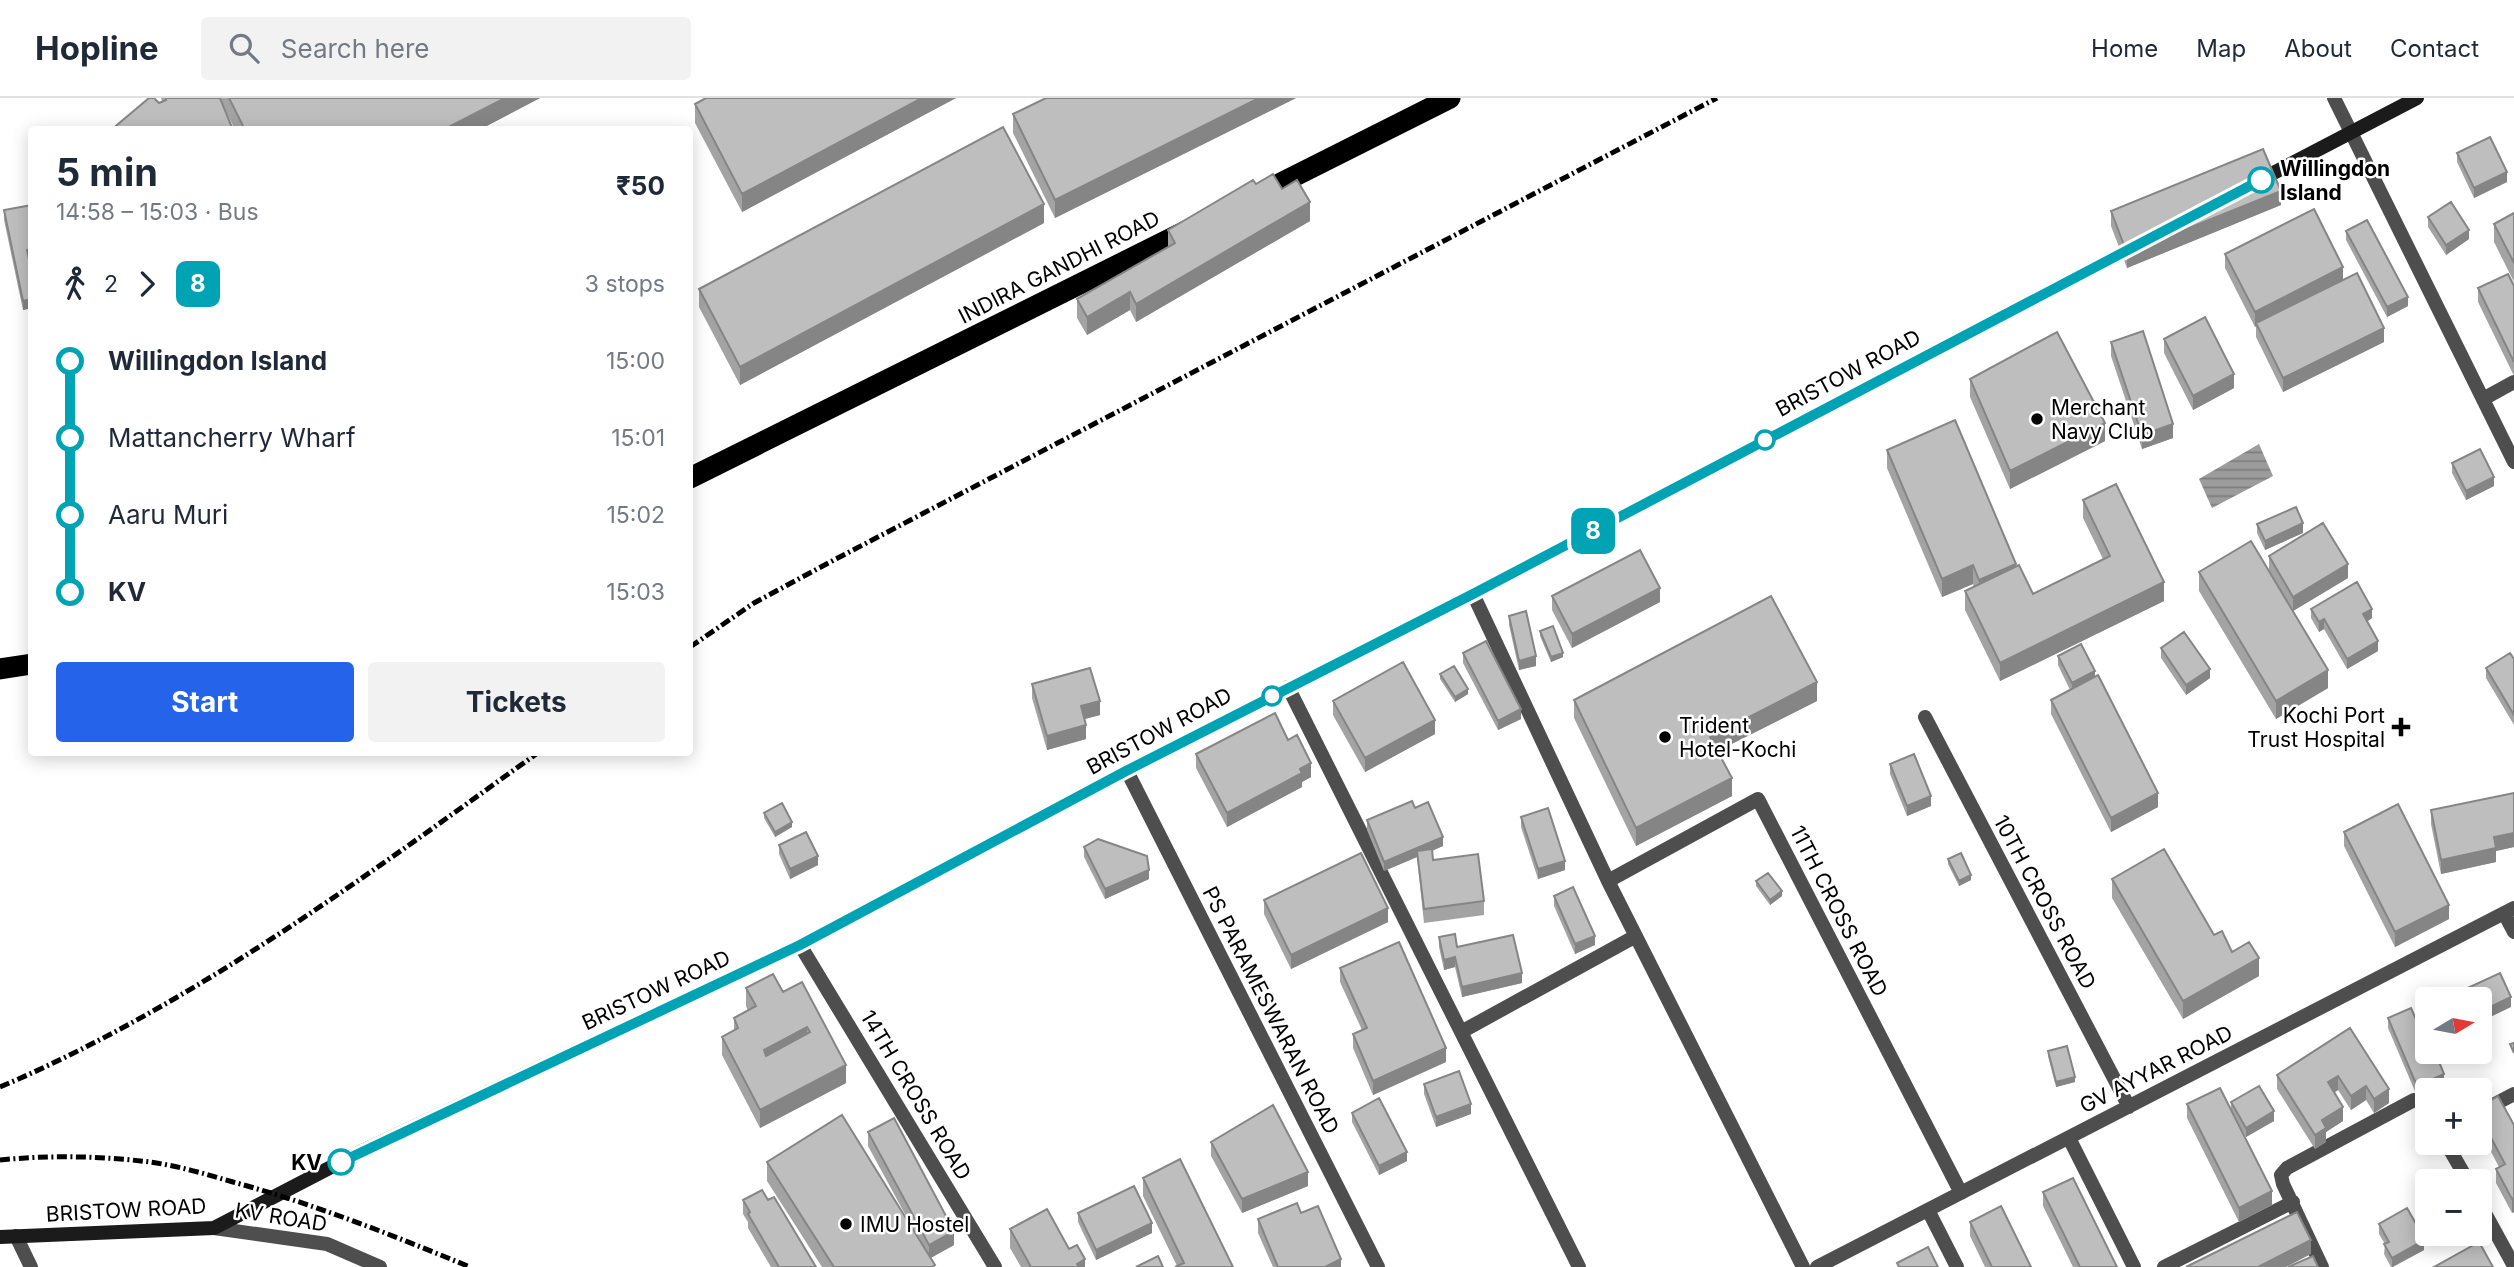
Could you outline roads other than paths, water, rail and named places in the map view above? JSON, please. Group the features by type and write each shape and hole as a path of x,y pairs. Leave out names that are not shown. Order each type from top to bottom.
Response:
{"highway":[{"path":"1241,203 1450,98"},
{"name":"INDIRA GANDHI ROAD","path":"693,477 1216,216"},
{"path":"0,669 28,665"}],"street":[{"path":"2334,98 2514,462"},
{"path":"2240,190 2417,98"},
{"name":"BRISTOW ROAD","path":"0,1237 214,1228 362,1151 800,945 1126,771 1473,594 2154,236"},
{"path":"2483,399 2514,382"},
{"path":"1473,594 1608,881 1803,1267"},
{"path":"1288,687 1579,1267"},
{"name":"10TH CROSS ROAD","path":"1925,717 2129,1107"},
{"name":"PS PARAMESWARAN ROAD","path":"1126,771 1378,1267"},
{"name":"11TH CROSS ROAD","path":"1608,881 1758,799 1961,1193"},
{"path":"2509,911 2514,932"},
{"name":"GV AYYAR ROAD","path":"1818,1267 2509,911"},
{"path":"1461,1032 1636,936"},
{"name":"14TH CROSS ROAD","path":"800,945 995,1267"},
{"path":"2492,1106 2514,1094"},
{"path":"2322,1267 2281,1175 2287,1168 2415,1100"},
{"path":"2068,1138 2133,1267"},
{"path":"2164,1267 2293,1202"},
{"path":"1928,1210 1957,1267"},
{"path":"2492,1225 2514,1266"},
{"name":"KV ROAD","path":"214,1228 327,1244 380,1267"},
{"path":"16,1236 32,1267"}],"railway":[{"path":"693,645 754,603 834,560 1717,98"},
{"path":"0,1087 72,1054 211,977 410,845 533,756"},
{"path":"0,1160 94,1157 181,1168 323,1210 470,1267"}],"place":[{"name":"Willingdon Island","path":"2261,180"},
{"name":"Merchant Navy Club","path":"2037,419"},
{"name":"Kochi Port Trust Hospital","path":"2401,727"},
{"name":"Trident Hotel-Kochi","path":"1665,737"},
{"name":"KV","path":"341,1162"},
{"name":"IMU Hostel","path":"846,1224"}]}
